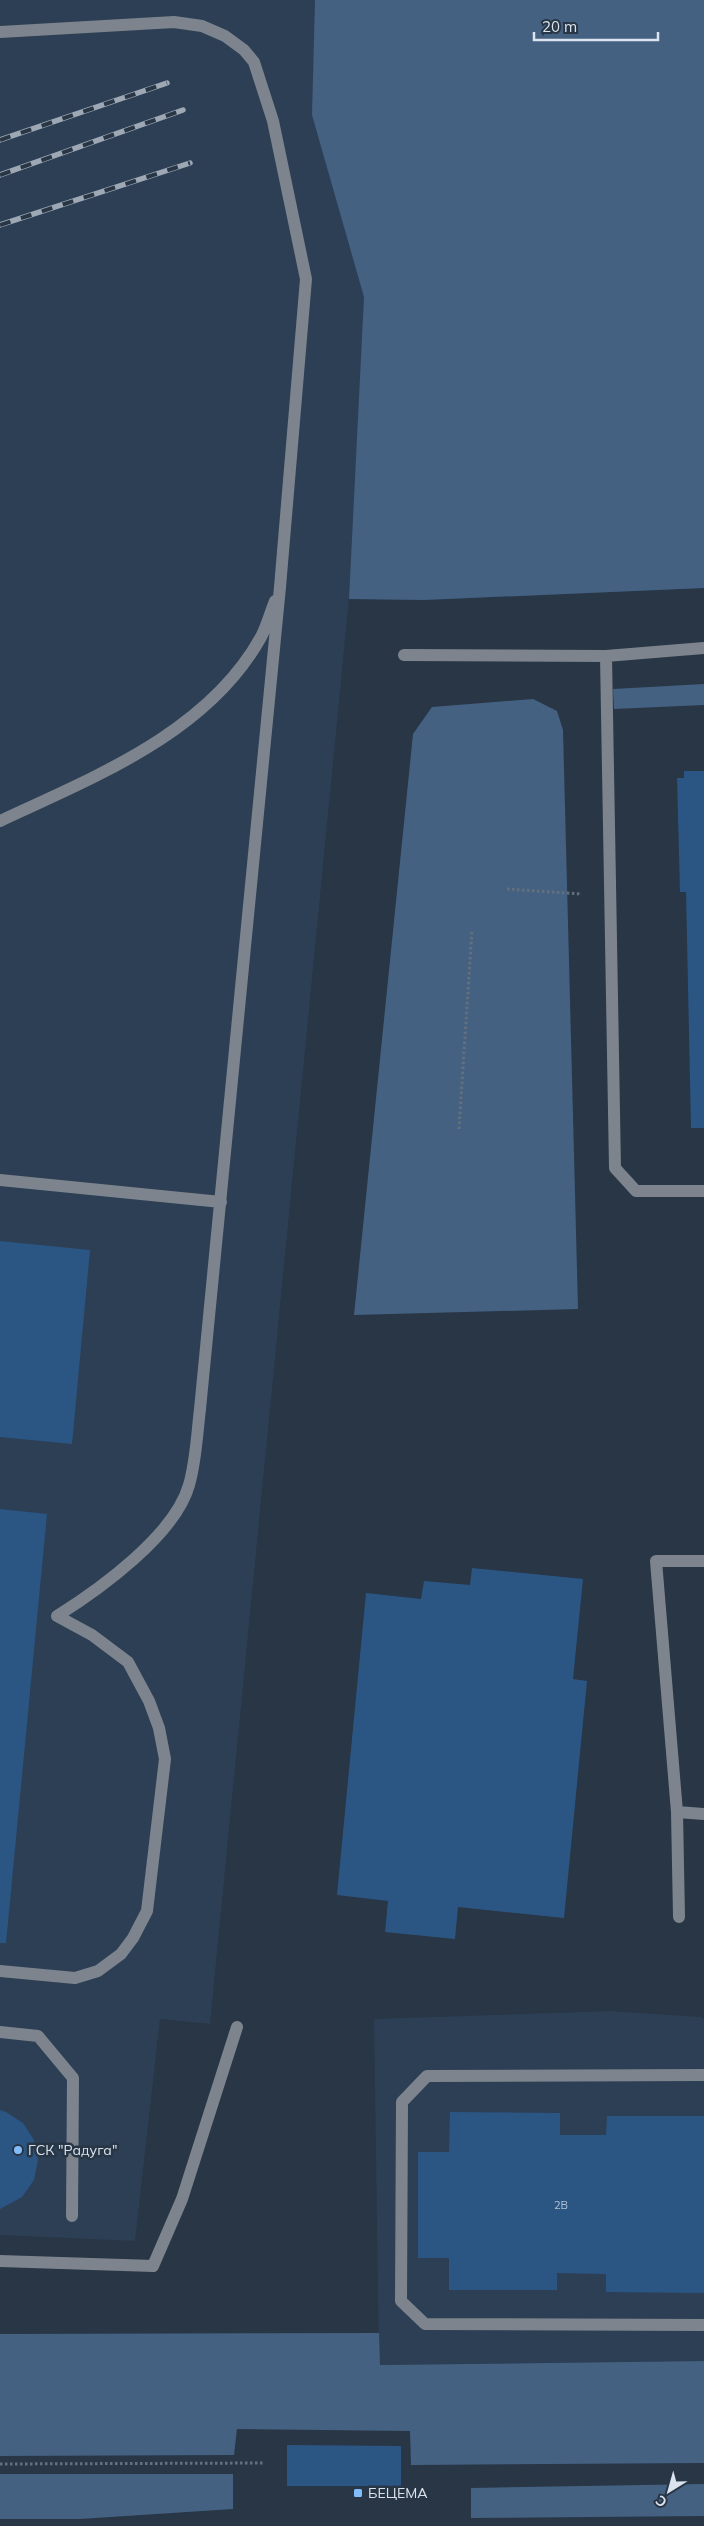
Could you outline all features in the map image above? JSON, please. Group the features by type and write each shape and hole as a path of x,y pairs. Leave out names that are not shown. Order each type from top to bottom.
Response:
{"lane":[{"path":"0,32 174,22 202,26 225,36 254,62 273,121 306,279 280,587 200,1409 189,1486 172,1517 150,1543 90,1595 58,1616 92,1635 128,1662 149,1700 159,1728 165,1759 147,1911 133,1938 121,1954 98,1971 75,1978 0,1971"},
{"path":"0,821 133,755 198,711 233,677 261,636 280,587"},
{"path":"404,655 606,656 704,648"},
{"path":"606,656 615,1168 636,1191 704,1191"},
{"path":"0,1180 220,1202"},
{"path":"679,1917 677,1812 656,1561 704,1561"},
{"path":"677,1812 704,1814"},
{"path":"0,2261 153,2266 182,2199 238,2027"},
{"path":"0,2032 38,2036 73,2078 72,2216"},
{"path":"704,2075 427,2076 402,2102 401,2301 425,2324 704,2325"}],"path":[{"path":"507,889 610,896"},
{"path":"459,1129 472,930"},
{"path":"0,2464 263,2463"}],"shaded area":[{"path":"0,0 704,0 704,588 424,600 349,599 210,2024 160,2019 135,2241 0,2235"},
{"path":"315,0 704,0 704,588 424,600 349,599 364,297 312,115"},
{"path":"704,684 704,705 614,709 613,689"},
{"path":"533,699 557,711 563,730 578,1309 354,1315 413,734 432,707"},
{"path":"610,2011 701,2017 704,2019 704,2361 379,2365 374,2019"},
{"path":"379,2333 380,2365 704,2361 704,2463 411,2465 410,2431 237,2429 234,2455 0,2456 0,2334"},
{"path":"0,2474 233,2474 233,2509 80,2519 0,2519"},
{"path":"704,2484 704,2516 471,2518 471,2488"}],"building":[{"path":"684,771 704,771 704,1128 691,1128 686,892 680,892 677,778 684,778"},
{"path":"0,1241 90,1250 72,1444 0,1437"},
{"path":"0,1509 47,1514 6,1943 0,1943"},
{"path":"472,1568 583,1579 573,1679 587,1681 564,1918 458,1907 455,1939 385,1932 388,1901 337,1895 366,1593 421,1599 424,1581 470,1585"},
{"name":"ГСК \"Радуга\"","path":"0,2110 23,2123 34,2140 38,2160 34,2180 22,2197 0,2209"},
{"path":"450,2112 560,2113 560,2135 606,2135 607,2116 704,2116 704,2293 606,2292 606,2274 557,2273 557,2290 449,2290 449,2258 418,2258 418,2152 449,2152"},
{"path":"287,2445 401,2446 401,2486 287,2486"}],"railway":[{"path":"0,140 167,83"},
{"path":"0,175 183,110"},
{"path":"0,225 190,163"}],"place":[{"name":"ГСК \"Радуга\"","path":"18,2150"},
{"name":"БЕЦЕМА","path":"358,2493"}]}
